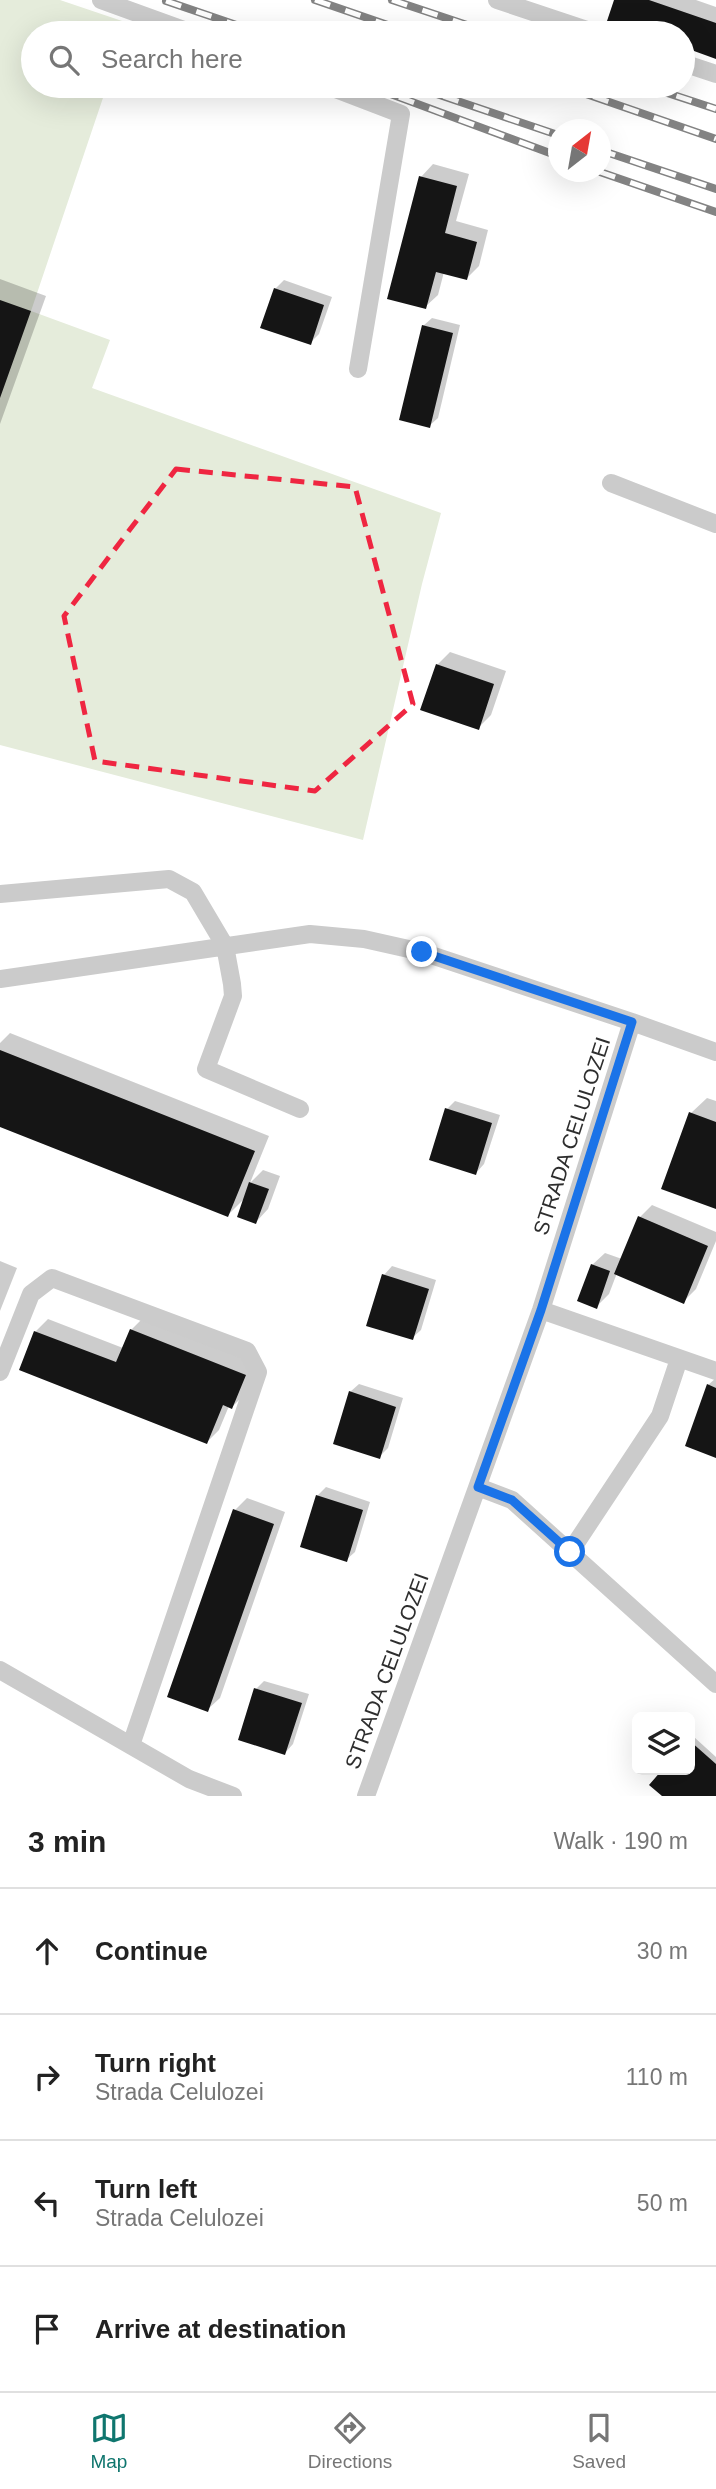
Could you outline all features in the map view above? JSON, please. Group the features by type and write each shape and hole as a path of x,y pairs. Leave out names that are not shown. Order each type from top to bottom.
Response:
{"lane":[{"path":"101,0 158,21"},
{"path":"497,0 560,21"},
{"path":"695,67 716,74"},
{"path":"358,369 401,114 359,98"},
{"path":"611,482 716,524"},
{"path":"0,894 169,879 193,892 225,946 233,996 206,1069 300,1109"},
{"name":"STRADA CELULOZEI","path":"0,979 310,934 364,939 422,952 632,1022 541,1310 366,1796"},
{"path":"632,1022 716,1052"},
{"path":"0,1372 31,1294 52,1278 247,1351 258,1372 131,1745"},
{"path":"541,1310 716,1371"},
{"path":"570,1552 660,1416 679,1359"},
{"path":"478,1487 512,1500 716,1684"},
{"path":"0,1670 190,1779 233,1796"}],"highlighted area":[{"path":"176,469 355,487 413,704 315,791 95,761 64,616"}],"green space":[{"path":"0,0 60,0 122,21 21,21 21,98 103,98 31,311 110,340 92,388 441,513 363,840 0,745"}],"building":[{"path":"614,0 649,0 716,23 716,59 695,51 695,21 607,21"},
{"path":"419,176 457,186 445,233 477,242 467,280 436,272 426,309 387,299"},
{"path":"274,288 324,305 311,345 260,328"},
{"path":"0,300 31,311 0,398"},
{"path":"422,325 453,333 430,428 399,420"},
{"path":"436,664 494,684 479,730 420,710"},
{"path":"0,1050 255,1151 228,1217 0,1127"},
{"path":"445,1108 492,1123 476,1175 429,1160"},
{"path":"689,1112 716,1122 716,1209 661,1189"},
{"path":"249,1182 269,1189 256,1224 237,1217"},
{"path":"638,1216 708,1246 684,1304 614,1274"},
{"path":"591,1264 610,1271 597,1309 577,1301"},
{"path":"382,1274 429,1289 413,1340 366,1326"},
{"path":"130,1329 246,1375 232,1409 223,1405 207,1444 19,1370 34,1331 116,1362"},
{"path":"707,1384 716,1388 716,1458 685,1446"},
{"path":"349,1391 396,1407 380,1459 333,1444"},
{"path":"316,1495 363,1510 347,1562 300,1547"},
{"path":"233,1509 274,1524 208,1712 167,1697"},
{"path":"254,1688 302,1703 285,1755 238,1740"},
{"path":"695,1745 716,1764 716,1796 662,1796 649,1785 658,1775 695,1775"}],"railway":[{"path":"315,0 376,21"},
{"path":"392,0 455,21"},
{"path":"166,1 225,21"},
{"path":"401,98 548,152"},
{"path":"449,98 548,132"},
{"path":"598,98 716,139"},
{"path":"683,98 716,109"},
{"path":"611,154 716,189"},
{"path":"611,176 716,212"}],"route":[{"path":"422,952 632,1022 541,1310 478,1487 512,1500 570,1552"}]}
